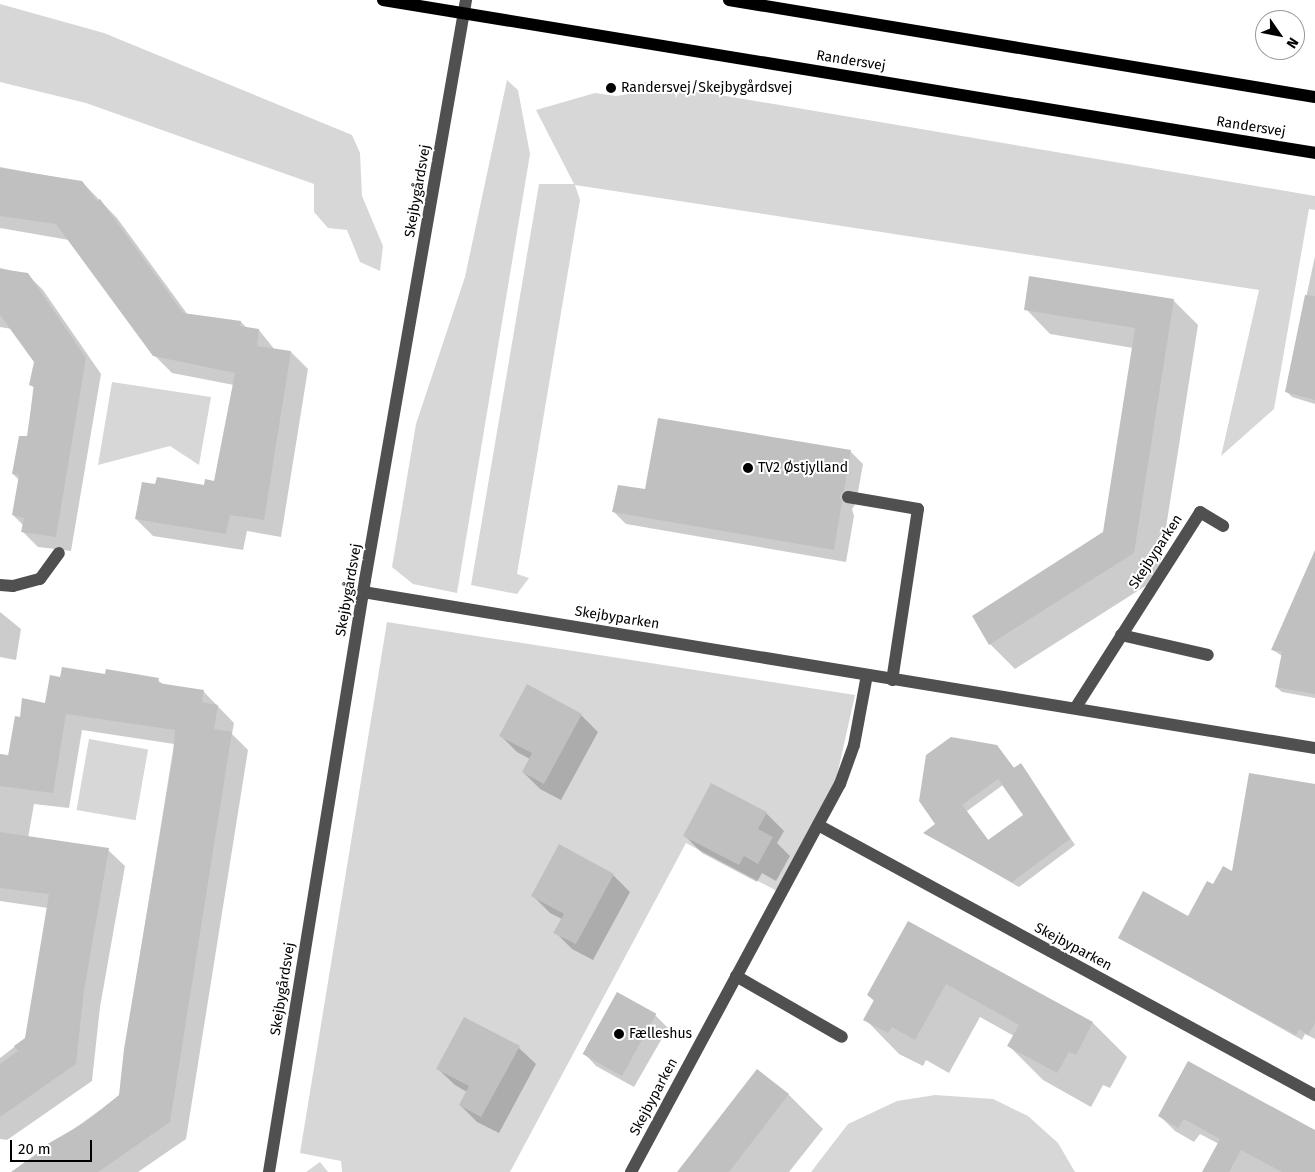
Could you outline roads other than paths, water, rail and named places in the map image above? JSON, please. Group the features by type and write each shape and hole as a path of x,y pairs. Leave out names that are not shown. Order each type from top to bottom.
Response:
{"main road":[{"name":"Randersvej","path":"383,0 1315,153"},
{"path":"729,0 1315,97"}],"street":[{"name":"Skejbygårdsvej","path":"269,1172 363,592 466,0"},
{"path":"848,497 918,509 892,680"},
{"name":"Skejbyparken","path":"1076,707 1200,512 1223,526"},
{"path":"0,585 13,586 40,579 60,553"},
{"name":"Skejbyparken","path":"363,592 892,680 1076,707 1315,748"},
{"path":"1121,635 1208,655"},
{"name":"Skejbyparken","path":"631,1172 818,825 849,762 867,675"},
{"name":"Skejbyparken","path":"818,825 1315,1094"},
{"path":"736,976 842,1037"}],"place":[{"name":"Randersvej/Skejbygårdsvej","path":"611,88"},
{"name":"TV2 Østjylland","path":"748,468"},
{"name":"Fælleshus","path":"619,1034"}]}
